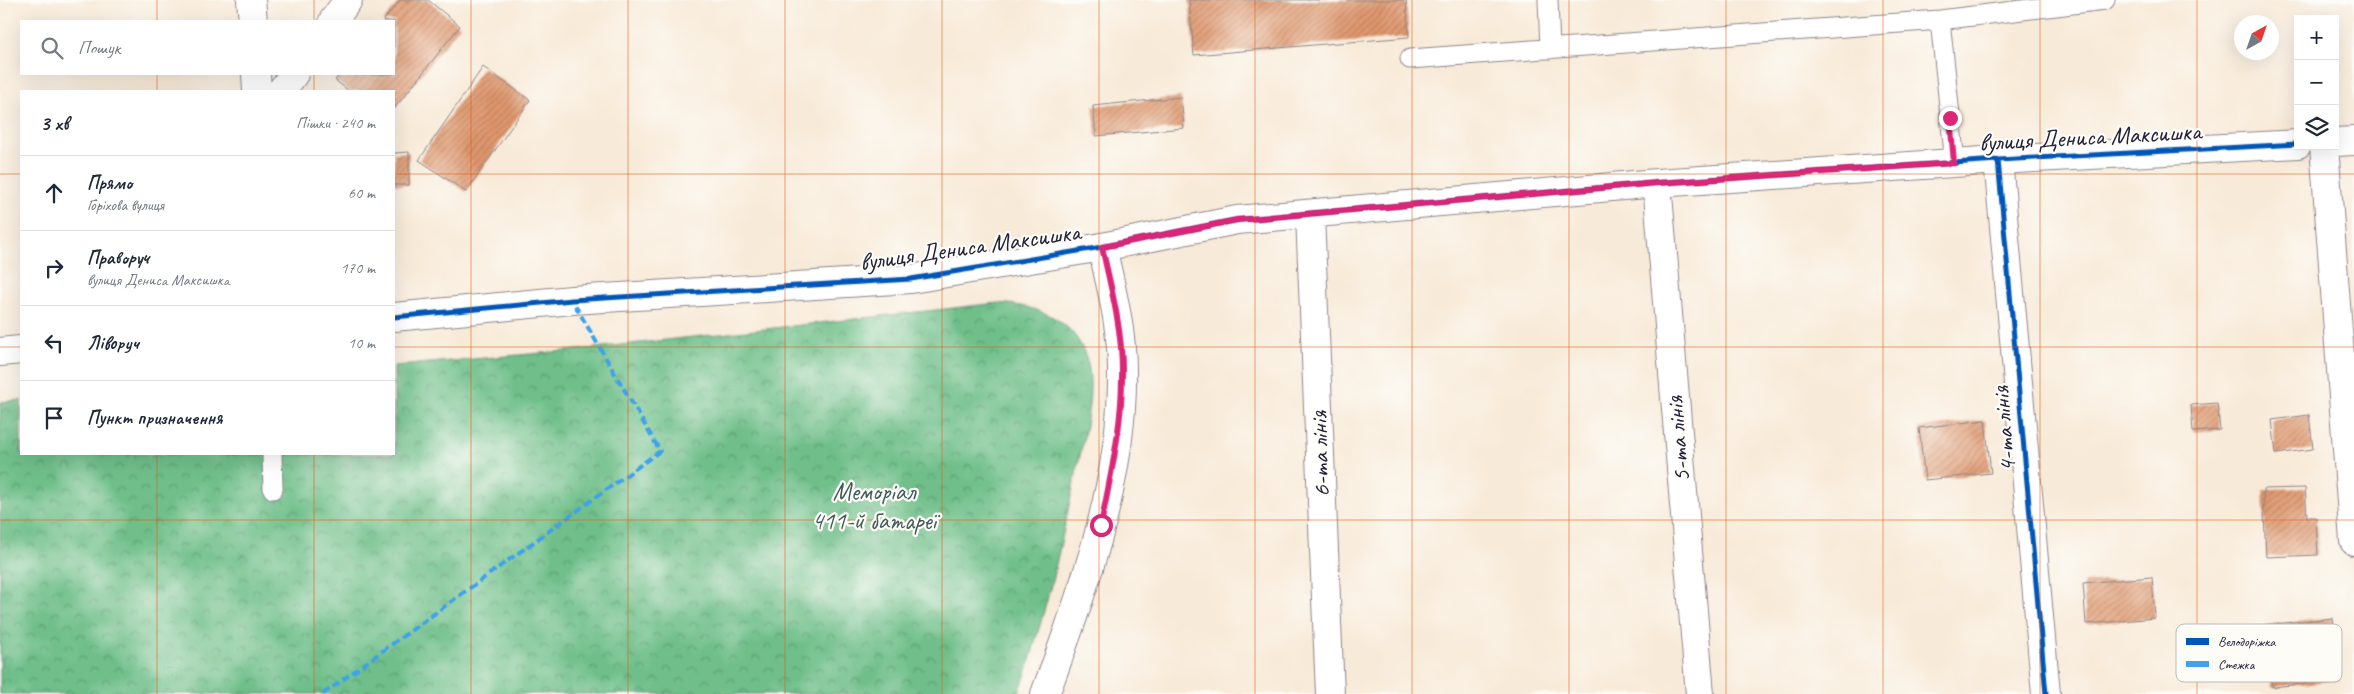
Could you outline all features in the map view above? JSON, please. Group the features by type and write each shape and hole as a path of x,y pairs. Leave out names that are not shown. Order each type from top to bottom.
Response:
{"street":[{"path":"252,0 253,20"},
{"path":"333,20 348,0"},
{"path":"256,75 257,90"},
{"path":"282,90 293,75"},
{"path":"2339,142 2354,141"},
{"name":"вулиця Дениса Максишка","path":"395,317 572,300 910,279 1102,247 1237,220 1657,183 1998,160 2294,144"},
{"path":"2324,150 2354,541"},
{"name":"4-та лінія","path":"1998,160 2046,694"},
{"name":"5-та лінія","path":"1657,183 1700,694"},
{"name":"6-та лінія","path":"1310,215 1330,694"},
{"path":"1045,694 1069,630 1101,525 1119,433 1122,370 1118,314 1102,247"},
{"path":"0,352 20,350"}],"lane":[{"path":"1548,0 1550,48"},
{"path":"1410,59 1940,20 2105,0"},
{"path":"1940,20 1954,163"},
{"path":"272,455 273,489"}],"green space":[{"name":"Меморіал 411-й батареї","path":"998,303 1028,307 1054,318 1066,326 1083,349 1088,364 1090,393 1086,428 1061,545 1027,671 1018,694 0,694 0,402 20,400 20,455 395,455 395,366 576,350"}],"building":[{"path":"400,0 428,0 460,26 395,108 395,90 348,90 335,80 340,75 395,75 395,20 384,20"},
{"path":"1189,0 1406,0 1409,37 1194,55"},
{"path":"483,67 530,100 466,192 419,160"},
{"path":"1181,97 1184,128 1096,136 1093,106"},
{"path":"409,152 409,185 395,185 395,153"},
{"path":"2217,403 2220,430 2193,432 2191,405"},
{"path":"2309,415 2313,449 2276,454 2272,420"},
{"path":"1985,420 1991,473 1925,480 1919,428"},
{"path":"2305,488 2307,517 2316,517 2318,555 2266,557 2263,489"},
{"path":"2152,577 2155,618 2086,624 2083,583"},
{"path":"2333,618 2334,624 2275,624"},
{"path":"2271,682 2321,682 2272,687"}],"marked path":[{"path":"323,694 660,451 572,300"}],"cycle path":[{"path":"395,317 572,300 911,279 1102,247 1237,220 1657,183 1998,160 2294,144"},
{"path":"1998,160 2046,694"}],"route":[{"path":"1101,525 1119,433 1122,370 1118,314 1102,247 1237,220 1657,183 1954,163 1950,118"}]}
